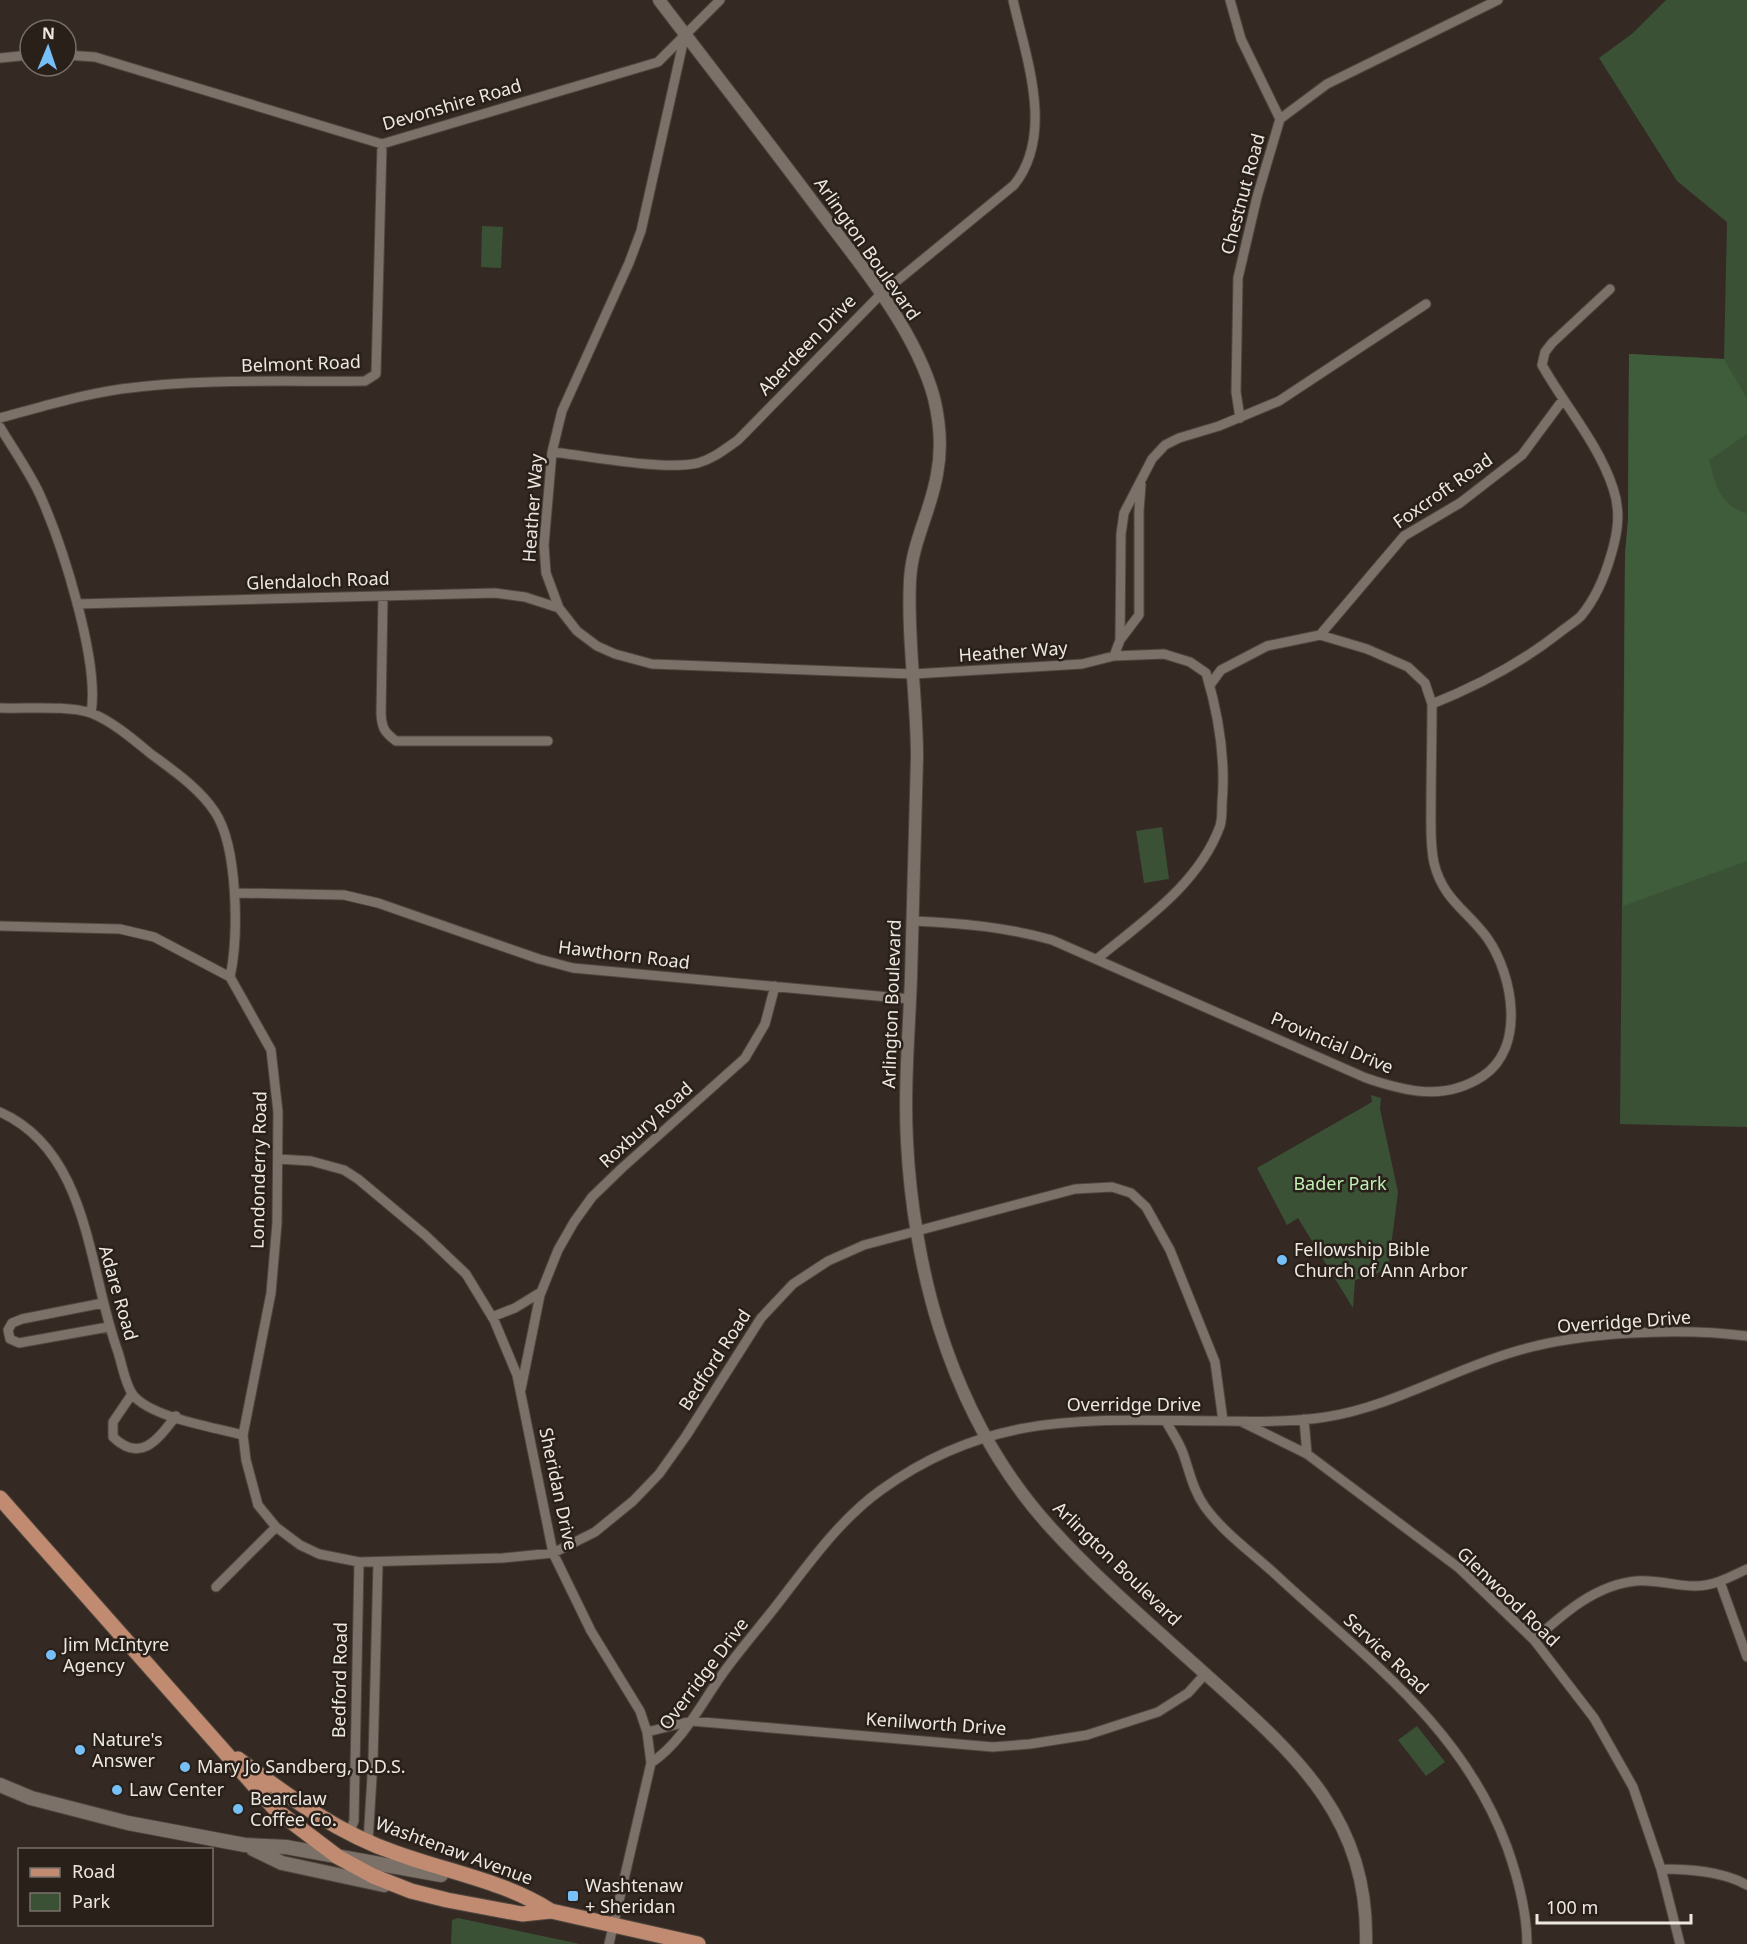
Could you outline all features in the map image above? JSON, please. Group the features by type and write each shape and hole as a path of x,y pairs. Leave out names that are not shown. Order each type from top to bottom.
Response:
{"main road":[{"name":"Washtenaw Avenue","path":"0,1498 276,1810 338,1857 374,1876 411,1891 522,1914 551,1911 614,1923 698,1944"},
{"name":"Washtenaw Avenue","path":"223,1749 293,1800 349,1833 395,1853 505,1887 530,1897 551,1911"},
{"path":"0,1785 31,1798 88,1814 245,1845 286,1847 395,1865 467,1882 505,1887"},
{"path":"245,1845 282,1863 411,1891"}],"street":[{"name":"Arlington Boulevard","path":"659,0 880,294 919,358 933,393 940,424 938,472 921,523 910,571 917,750 907,1146 923,1264 939,1327 954,1371 986,1436 1013,1480 1051,1528 1302,1765 1329,1802 1357,1866 1365,1913 1366,1944"},
{"name":"Devonshire Road","path":"78,56 95,57 382,144 658,62 720,0"},
{"name":"Aberdeen Drive","path":"552,452 670,465 697,463 717,456 738,440 880,294 1014,185 1025,171 1032,156 1035,118 1013,0"},
{"path":"1230,0 1241,39 1280,119"},
{"name":"Chestnut Road","path":"1240,418 1236,392 1238,278 1257,197 1280,119 1328,84 1498,0"},
{"name":"Heather Way","path":"685,34 640,231 629,263 562,411 552,452 544,545 546,573 559,608 577,631 597,646 652,664 913,674 1082,664 1114,656 1164,654 1190,662 1206,673 1210,685"},
{"path":"0,58 18,56"},
{"name":"Belmont Road","path":"0,418 78,397 121,389 177,383 364,381 376,374 382,144"},
{"path":"1432,704 1470,688 1538,650 1580,617 1606,572 1618,530 1613,488 1597,451 1562,401 1542,365 1545,352 1610,289"},
{"path":"1120,640 1121,534 1124,513 1152,459 1166,445 1196,431 1240,418 1279,401 1426,304"},
{"name":"Foxcroft Road","path":"1320,636 1404,536 1461,503 1522,455 1562,401"},
{"path":"0,427 39,493 58,540 77,604 95,693 91,713"},
{"path":"1114,656 1120,640 1139,615 1139,511 1142,479"},
{"name":"Glendaloch Road","path":"77,604 495,593 525,597 559,608"},
{"path":"383,596 381,714 382,729 388,735 396,741 548,741"},
{"name":"Provincial Drive","path":"913,921 982,925 1018,930 1052,940 1366,1078 1398,1088 1438,1092 1466,1087 1491,1070 1505,1048 1509,1035 1511,1003 1496,951 1487,937 1448,896 1438,879 1433,860 1432,704 1425,683 1408,667 1367,649 1320,636 1267,646 1221,670 1210,685"},
{"path":"1097,959 1164,904 1198,865 1220,825 1223,752 1210,685"},
{"path":"0,708 91,713 133,739 192,785 216,813 228,849 235,893 235,954 230,977 154,937 120,929 0,926"},
{"name":"Hawthorn Road","path":"235,893 344,895 378,903 528,956 573,968 910,999"},
{"name":"Londonderry Road","path":"230,977 271,1050 278,1112 277,1223 271,1293 243,1435 249,1476 258,1505 276,1527 300,1545 319,1554 359,1562 378,1563"},
{"name":"Roxbury Road","path":"521,1390 541,1292 558,1250 592,1197 658,1134 745,1058 765,1024 775,986"},
{"name":"Adare Road","path":"0,1112 19,1120 43,1140 70,1186 108,1327 132,1394"},
{"name":"Sheridan Drive","path":"278,1159 327,1164 358,1179 466,1274 492,1317 517,1375 554,1553 591,1631 640,1711 647,1732 651,1763 609,1944"},
{"name":"Bedford Road","path":"368,1842 374,1728 378,1563 554,1553 595,1532 633,1501 659,1474 686,1436 761,1318 793,1284 828,1261 864,1245 1075,1189 1112,1187 1131,1193 1146,1207 1170,1250 1195,1310 1215,1362 1223,1421"},
{"path":"492,1317 515,1308 541,1292"},
{"path":"103,1304 22,1319 12,1323 8,1330 10,1339 19,1343 108,1327"},
{"name":"Overridge Drive","path":"651,1763 666,1753 691,1721 722,1674 840,1526 880,1491 935,1455 986,1436 1078,1420 1240,1422 1304,1419 1364,1408 1510,1353 1560,1341 1671,1332 1747,1336"},
{"path":"176,1416 156,1442 146,1448 121,1445 113,1437 113,1422 132,1394 152,1410 176,1416 243,1435"},
{"path":"1304,1419 1307,1454"},
{"name":"Service Road","path":"1166,1421 1183,1452 1189,1479 1205,1507 1228,1533 1394,1682 1436,1724 1467,1767 1495,1813 1510,1855 1521,1890 1527,1944"},
{"name":"Glenwood Road","path":"1240,1422 1307,1454 1459,1568 1534,1640 1594,1718 1633,1787 1661,1869 1680,1944"},
{"path":"216,1587 276,1527"},
{"name":"Bedford Road","path":"349,1833 354,1821 359,1562"},
{"path":"1534,1640 1576,1604 1615,1586 1637,1581 1696,1586 1720,1582 1747,1569"},
{"path":"1720,1582 1747,1657"},
{"name":"Kenilworth Drive","path":"647,1732 691,1721 993,1747 1030,1744 1087,1735 1158,1713 1188,1693 1206,1673"},
{"path":"356,1727 374,1728"},
{"path":"1661,1869 1681,1869 1733,1877 1747,1885"}],"green space":[{"path":"1666,0 1747,0 1747,1127 1620,1124 1629,354 1724,359 1727,222 1677,181 1599,58 1633,33"},
{"path":"482,226 503,227 501,268 481,267"},
{"path":"1629,354 1724,359 1747,399 1747,434 1709,460 1720,493 1725,500 1738,510 1747,513 1747,861 1623,906 1625,555 1628,520"},
{"path":"1162,827 1169,879 1144,883 1136,831"},
{"name":"Bader Park","path":"1371,1095 1381,1098 1380,1109 1398,1192 1388,1270 1355,1280 1353,1308 1298,1218 1287,1225 1257,1168 1372,1102"},
{"path":"1417,1726 1445,1762 1426,1776 1398,1740"},
{"path":"458,1918 580,1944 451,1944 452,1920"}],"place":[{"name":"Fellowship Bible Church of Ann Arbor","path":"1282,1260"},
{"name":"Jim McIntyre Agency","path":"51,1655"},
{"name":"Nature's Answer","path":"80,1750"},
{"name":"Mary Jo Sandberg, D.D.S.","path":"185,1767"},
{"name":"Law Center","path":"117,1790"},
{"name":"Bearclaw Coffee Co.","path":"238,1809"},
{"name":"Washtenaw + Sheridan","path":"573,1896"}]}
